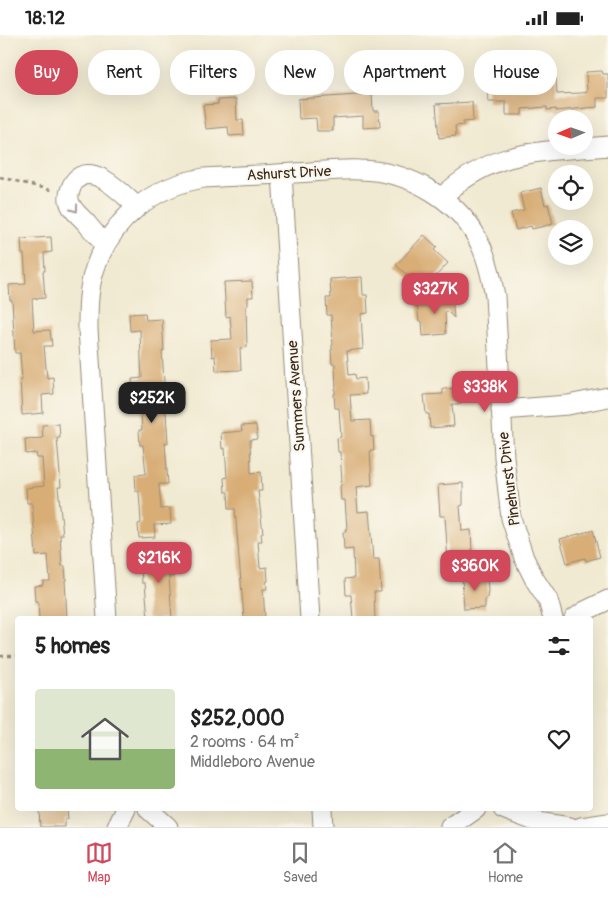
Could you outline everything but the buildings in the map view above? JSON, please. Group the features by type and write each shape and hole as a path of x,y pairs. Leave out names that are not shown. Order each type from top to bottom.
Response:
{"street":[{"path":"442,197 456,184 477,170 499,160 533,153 608,145"},
{"name":"Ashurst Drive","path":"106,616 88,302 95,268 105,246 117,229 136,206 162,190 190,180 361,170 383,172 416,182 442,197"},
{"name":"Summers Avenue","path":"282,174 310,616"},
{"path":"105,246 87,223 73,210 69,200 74,181 81,176 96,176 119,189 136,206"},
{"name":"Pinehurst Drive","path":"442,197 459,213 471,229 482,247 491,271 495,296 504,457 511,518 524,559 548,601 552,616"},
{"path":"502,410 568,405 608,397"},
{"path":"578,616 608,600"},
{"path":"116,827 125,811"},
{"path":"322,811 323,827"},
{"path":"450,827 473,811"},
{"path":"508,811 537,822 570,827"},
{"path":"581,827 608,823"}],"path":[{"path":"0,177 55,191"},
{"path":"0,656 15,656"}]}
